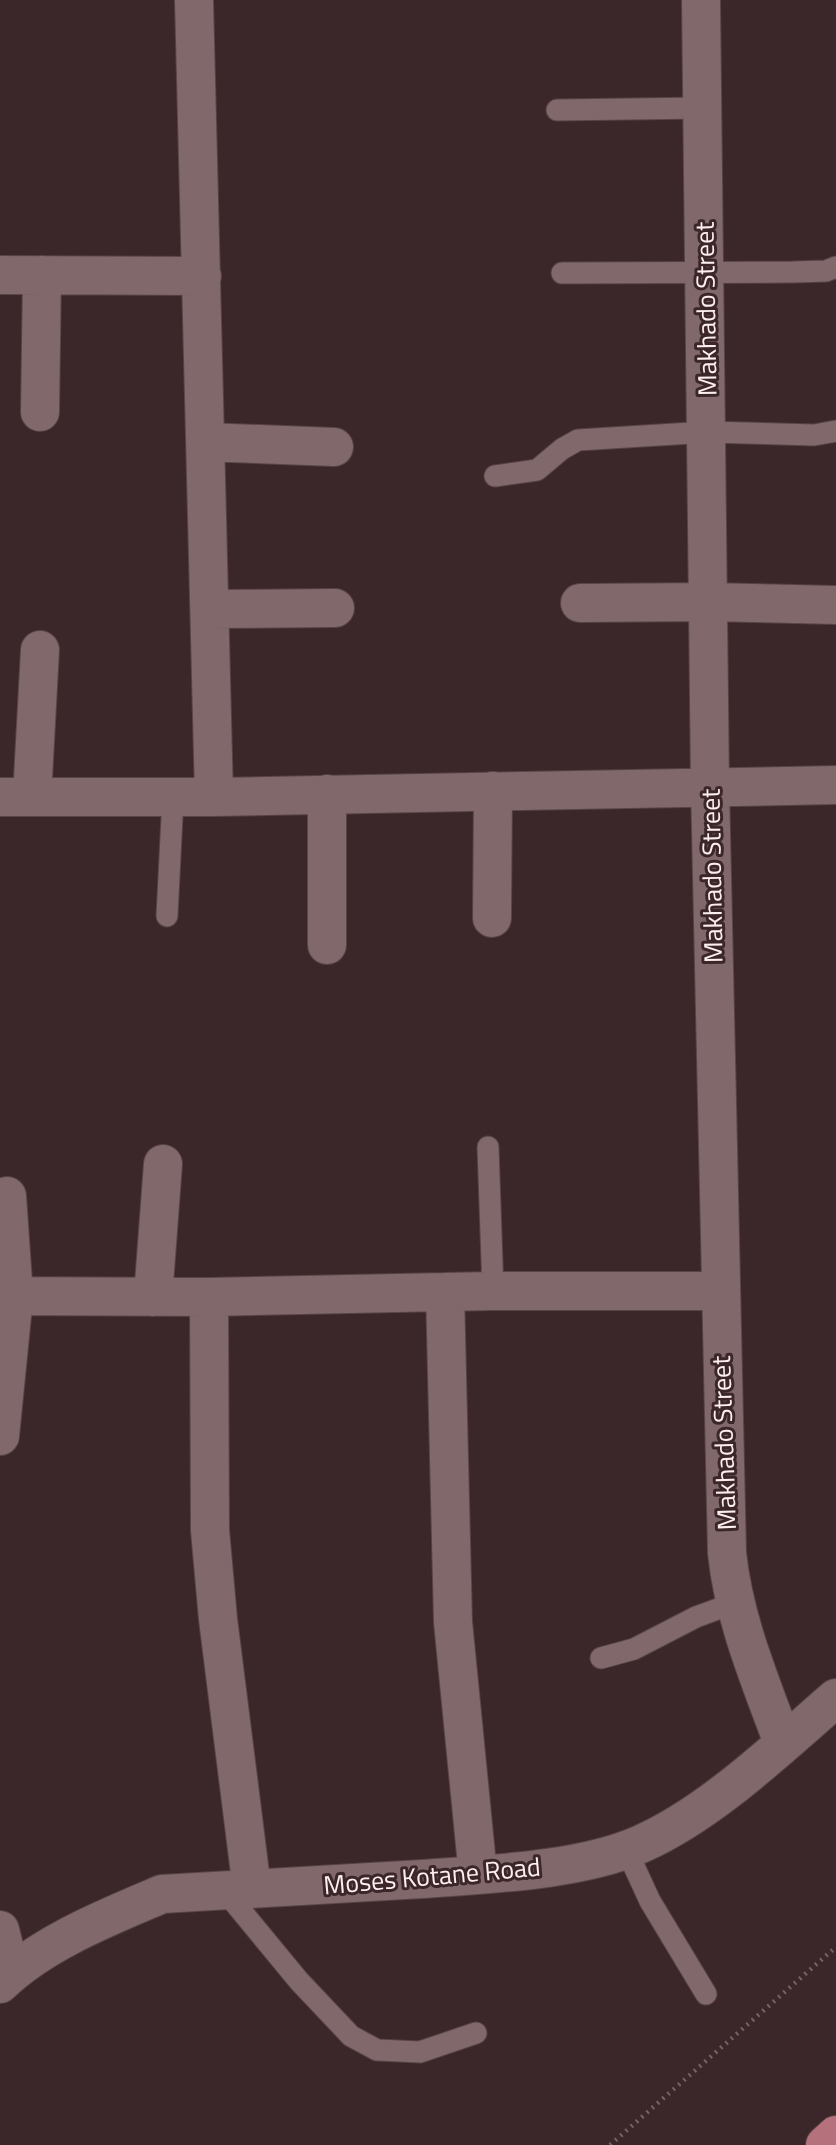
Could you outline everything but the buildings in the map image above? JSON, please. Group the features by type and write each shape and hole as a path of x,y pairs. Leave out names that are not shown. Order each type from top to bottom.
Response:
{"main road":[{"path":"825,2145 836,2135"}],"street":[{"path":"194,0 214,797"},
{"name":"Makhado Street","path":"701,0 710,786 727,1552 734,1603 783,1743"},
{"path":"0,275 202,276"},
{"path":"40,412 42,275"},
{"path":"206,442 334,447"},
{"path":"580,603 836,605"},
{"path":"209,609 335,608"},
{"path":"40,650 16,797 214,797 836,785"},
{"path":"492,918 493,791"},
{"path":"327,794 327,945"},
{"path":"153,1297 163,1164"},
{"path":"0,1436 7,1296 7,1196"},
{"path":"7,1296 209,1297 493,1291 720,1291"},
{"path":"445,1292 453,1622 478,1875"},
{"path":"209,1297 211,1530 238,1890"},
{"name":"Moses Kotane Road","path":"5,1979 59,1942 114,1914 162,1894 478,1875 594,1861 641,1844 683,1822 836,1698"},
{"path":"0,1930 5,1979"}],"lane":[{"path":"557,110 702,108"},
{"path":"562,273 815,272 836,267"},
{"path":"495,476 537,470 578,439 708,432 814,435 836,431"},
{"path":"167,916 173,797"},
{"path":"488,1147 493,1291"},
{"path":"601,1658 634,1649 696,1617 734,1603"},
{"path":"626,1849 650,1901 706,1994"},
{"path":"238,1890 299,1981 351,2036 377,2050 420,2052 476,2033"}],"path":[{"path":"610,2145 836,1947"}]}
